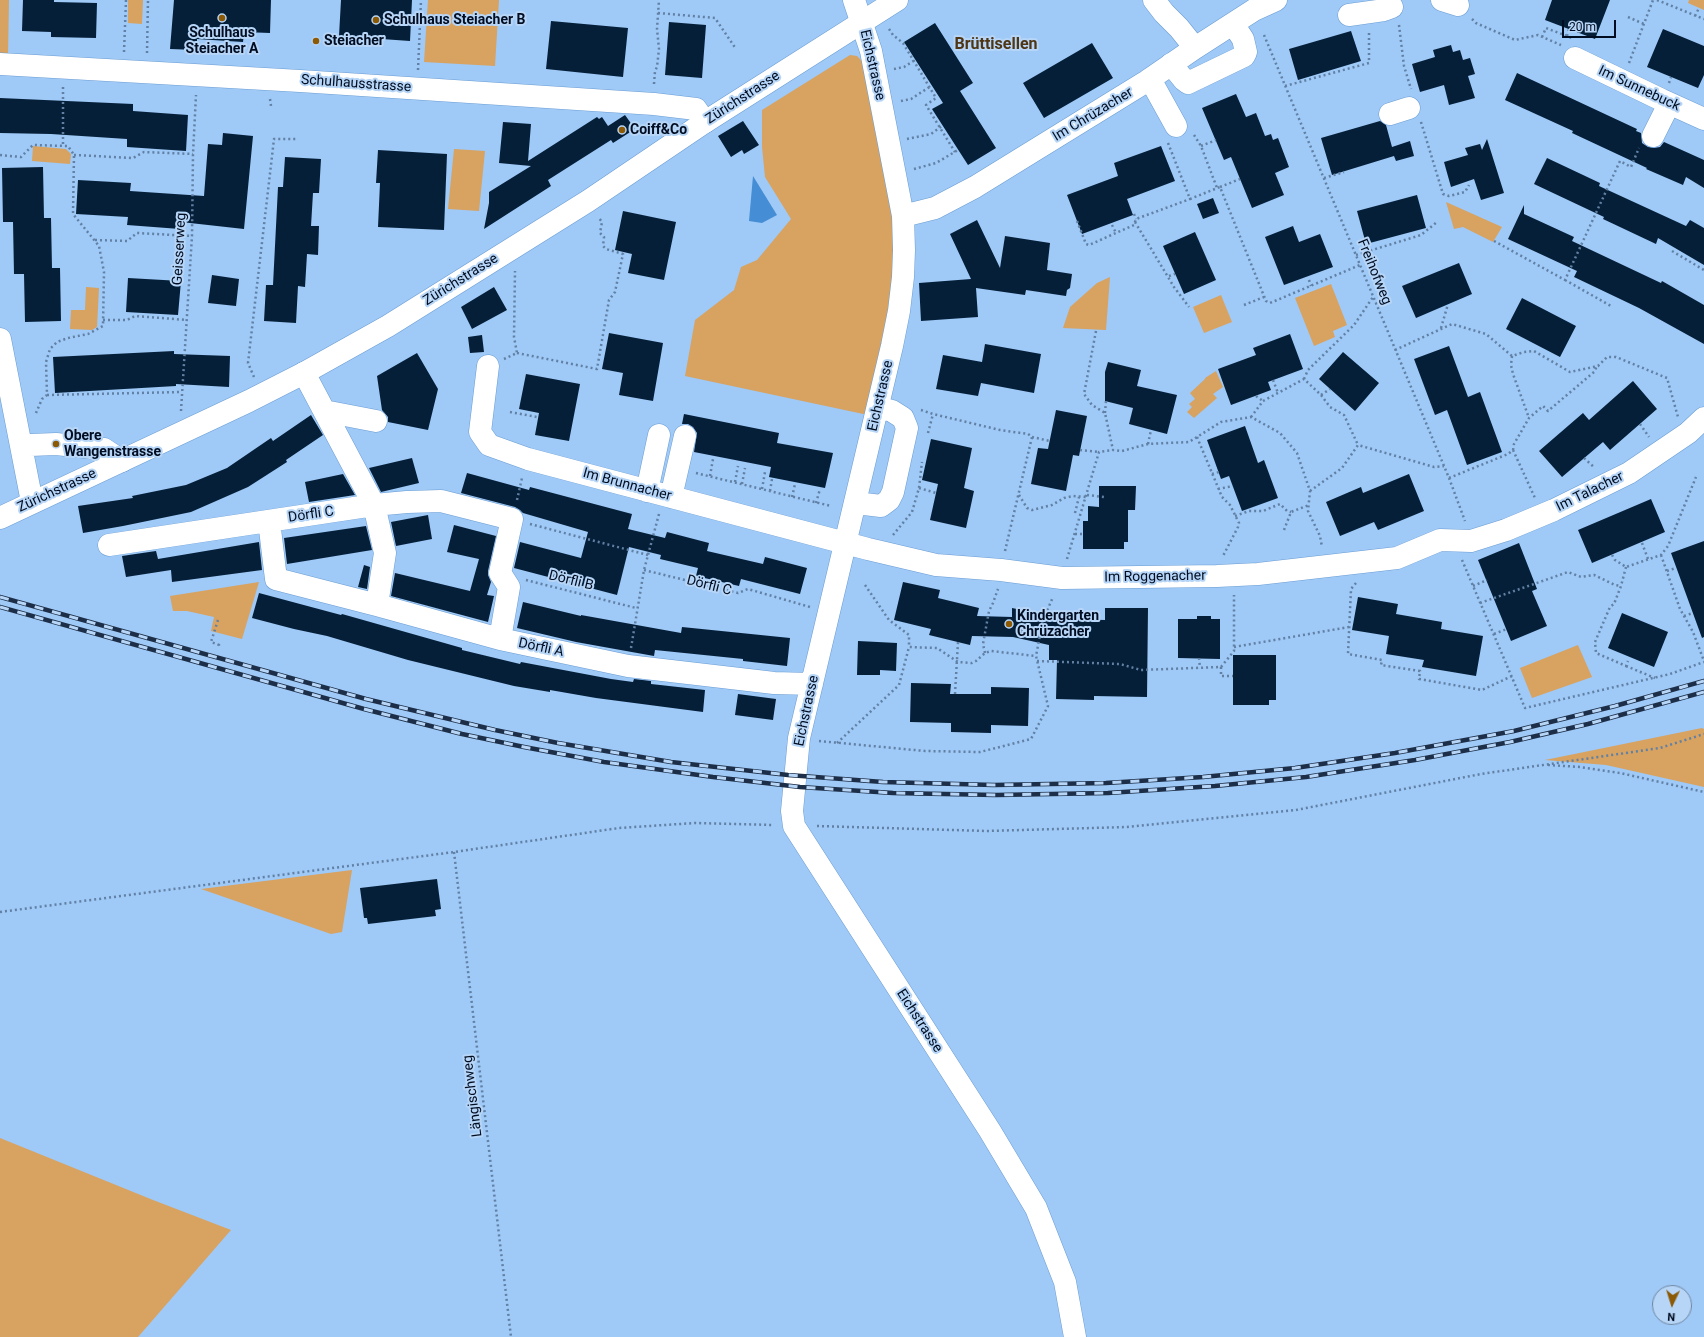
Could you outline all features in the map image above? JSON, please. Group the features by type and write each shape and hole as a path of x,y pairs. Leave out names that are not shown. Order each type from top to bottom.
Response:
{"street":[{"name":"Eichstrasse","path":"854,0 870,51 903,216 904,250 899,311 856,503 845,543 799,738 792,811 794,826 986,1124 1036,1208 1065,1282 1075,1337"},
{"name":"Zürichstrasse","path":"0,518 249,401 304,373 388,326 588,201 705,122 897,0"},
{"path":"1154,0 1164,13 1180,28 1195,48"},
{"name":"Im Chrüzacher","path":"903,216 935,208 975,187 1150,79 1264,4"},
{"path":"1350,15 1384,10 1392,7"},
{"path":"1171,64 1188,83 1244,56 1246,52 1243,39 1233,24"},
{"name":"Im Sunnebuck","path":"1570,49 1669,104 1704,119"},
{"name":"Schulhausstrasse","path":"0,64 417,88 654,104 696,109 705,122"},
{"path":"1150,79 1176,133"},
{"path":"1646,141 1669,104"},
{"path":"0,339 5,390 22,449 32,502"},
{"name":"Im Brunnacher","path":"488,366 480,432 489,445 528,459 647,491 666,504 845,543"},
{"path":"304,373 374,505 385,554 377,605"},
{"path":"856,503 881,506 889,500 893,492 907,428 903,418 892,411 878,407"},
{"path":"324,411 376,421"},
{"name":"Im Talacher","path":"1462,542 1472,541 1506,530 1556,509 1629,473 1684,436 1704,418"},
{"path":"647,491 659,435"},
{"path":"666,504 685,436"},
{"path":"22,449 30,445 56,444 104,449 122,460"},
{"name":"Dörfli C","path":"109,545 374,505 407,502 441,501 512,519"},
{"path":"500,639 509,587 500,573 512,519"},
{"name":"Dörfli A","path":"269,521 276,579 500,639 628,666 774,683 812,684"},
{"name":"Im Roggenacher","path":"845,543 936,565 1001,570 1062,578 1228,568 1364,562 1397,558 1440,540 1462,542"}],"path":[{"path":"124,71 126,0"},
{"path":"146,56 148,0"},
{"path":"417,88 421,0"},
{"path":"654,81 659,49 657,29 659,0"},
{"path":"1628,66 1653,0"},
{"path":"1657,0 1704,19"},
{"path":"1450,3 1476,23 1515,40 1538,35 1542,37 1570,49 1573,39 1546,28 1542,37"},
{"name":"Freihofweg","path":"1264,4 1285,86 1449,478 1468,530 1462,542 1462,560 1526,708 1655,678"},
{"path":"1695,16 1699,8"},
{"path":"658,13 716,18 736,49"},
{"path":"1628,17 1644,24"},
{"path":"888,26 893,35 903,43 930,86 936,98 926,105 956,151 936,163 907,170"},
{"path":"1285,86 1369,63 1369,26"},
{"path":"1567,36 1569,29"},
{"path":"892,69 904,67 914,61"},
{"path":"63,83 63,146"},
{"path":"899,102 911,99 930,86"},
{"name":"Geisserweg","path":"181,414 192,236 193,154 196,92"},
{"path":"901,140 931,134 941,127"},
{"path":"1190,198 1176,133 1194,134 1201,146 1266,302 1270,303 1360,265"},
{"path":"256,379 252,375 248,363 274,139 298,139"},
{"path":"1201,146 1216,140"},
{"path":"1565,280 1620,161 1631,167 1646,141"},
{"path":"0,155 21,157 33,145 68,146 74,155 73,214 99,246 104,272 104,326 88,334 57,342 50,349 46,362 47,395"},
{"path":"74,155 133,158 144,152 193,154"},
{"path":"1324,178 1344,172"},
{"path":"1076,221 1086,244 1089,245 1134,225 1135,221 1240,179"},
{"path":"488,366 518,353 597,368 609,300 615,292 623,254 606,249 603,246 604,237 600,233 602,222 597,214"},
{"path":"1134,214 1135,221 1178,293 1189,307"},
{"path":"1356,255 1421,235 1437,222"},
{"path":"1112,225 1116,233"},
{"path":"94,240 127,241 137,233 192,236"},
{"path":"1494,241 1612,306"},
{"path":"1672,251 1704,270"},
{"path":"515,266 514,337 518,353"},
{"path":"1169,276 1175,274"},
{"path":"1309,280 1311,286"},
{"path":"1251,417 1262,401 1304,379 1308,370 1354,325 1373,296"},
{"path":"1244,305 1264,298"},
{"path":"1441,328 1448,304"},
{"path":"104,320 127,320 135,316 187,320"},
{"path":"1395,350 1452,324 1486,334 1512,356"},
{"path":"1096,331 1084,394 1092,405 1105,413"},
{"path":"1512,356 1524,352 1534,351 1570,372 1598,366"},
{"path":"1512,356 1511,365 1513,374 1529,418"},
{"path":"1535,499 1513,450 1514,444 1529,418 1542,406 1548,411 1594,372 1607,357 1616,357 1667,378 1684,436"},
{"path":"1304,379 1321,395 1330,407 1344,415 1358,444 1434,467 1444,466"},
{"path":"1272,380 1278,393"},
{"path":"1321,395 1330,389"},
{"path":"36,413 42,399 47,395 182,392"},
{"path":"1256,396 1262,401"},
{"path":"1106,401 1105,413 1113,450"},
{"path":"919,409 933,414 985,426 1028,434 1032,437 1050,441"},
{"path":"510,412 537,417"},
{"path":"1080,450 1099,452 1113,450 1122,451 1148,444 1189,442 1221,422 1251,417 1280,433 1297,453 1310,491 1308,510 1320,536 1323,550"},
{"path":"1640,424 1651,439"},
{"path":"1148,444 1151,430"},
{"path":"985,653 983,644 989,611 998,593 1001,570 1032,437"},
{"path":"1197,437 1218,489 1222,497 1230,505 1238,527 1228,568 1234,651 1221,667 1221,676 1233,676"},
{"path":"1310,491 1342,468 1358,444"},
{"path":"1449,478 1508,454 1513,450"},
{"path":"799,738 925,751 980,752 1031,739 1048,706 1036,656 1043,620 1062,578 1099,452"},
{"path":"1584,458 1597,469"},
{"path":"528,459 512,519 648,555"},
{"path":"710,476 713,459"},
{"path":"735,482 738,466"},
{"path":"742,484 745,468"},
{"path":"694,472 831,506"},
{"path":"762,489 765,472"},
{"path":"1212,474 1219,472"},
{"path":"1626,567 1661,555 1668,546 1696,477"},
{"path":"770,491 772,479"},
{"path":"792,497 796,484"},
{"path":"1218,489 1233,486"},
{"path":"919,488 936,493"},
{"path":"816,503 820,489"},
{"path":"1019,494 1027,508 1032,510 1052,505 1064,498 1086,496 1104,497"},
{"path":"1075,513 1079,497"},
{"path":"628,666 636,608 644,570 666,504"},
{"path":"1235,516 1249,511 1263,511 1280,504 1287,511 1291,512 1309,505"},
{"path":"1284,530 1291,512"},
{"path":"1075,534 1083,534"},
{"path":"1642,542 1648,559"},
{"path":"1612,555 1615,560 1626,567"},
{"path":"1626,567 1614,604 1610,607 1595,642 1596,653 1655,678 1704,662 1693,632 1680,609 1661,555"},
{"path":"1364,562 1363,574 1351,589 1348,654 1382,660 1381,665 1420,671 1419,679 1482,690 1512,676"},
{"path":"1667,571 1676,568"},
{"name":"Dörfli C","path":"644,570 738,594 748,589 813,607"},
{"path":"1480,602 1568,572 1580,577 1594,575 1615,585 1621,586"},
{"name":"Dörfli B","path":"500,573 636,608"},
{"path":"1473,586 1487,580"},
{"path":"837,743 898,685 909,647 909,635 889,620 865,585"},
{"path":"1684,616 1693,613"},
{"path":"218,620 211,642 219,645 218,647"},
{"path":"1234,647 1349,628"},
{"path":"1494,634 1507,629"},
{"path":"955,694 958,642"},
{"path":"909,647 937,648 958,662 976,661 985,653 991,651 1036,656"},
{"path":"1199,658 1200,668"},
{"path":"1038,660 1120,664 1141,670 1221,667"},
{"path":"1626,666 1628,661"},
{"path":"0,912 454,852 619,828 695,823 986,831 1127,827 1296,810 1481,774 1660,748 1704,734"},
{"path":"1536,766 1566,766 1606,770 1704,792"},
{"name":"Längischweg","path":"454,852 511,1337"}],"shaded area":[{"path":"0,0 9,0 8,55 0,54"},
{"path":"128,0 143,0 142,24 128,23"},
{"path":"428,0 499,0 495,66 424,62"},
{"path":"1689,0 1704,0 1704,10 1688,3"},
{"path":"850,55 857,56 865,64 890,187 894,252 891,311 868,415 685,376 695,320 734,290 741,267 757,260 791,219 765,177 762,147 762,110"},
{"path":"33,146 66,149 71,154 70,164 32,161"},
{"path":"454,149 485,151 479,211 448,209"},
{"path":"1446,202 1502,227 1493,242 1463,227 1454,229"},
{"path":"1110,277 1106,330 1063,328 1070,307 1097,283"},
{"path":"1331,284 1347,325 1333,331 1335,337 1314,346 1295,298"},
{"path":"86,287 99,288 97,327 92,330 70,329 71,310 85,310"},
{"path":"1221,295 1232,322 1204,333 1193,307"},
{"path":"1216,371 1223,387 1213,394 1217,398 1194,418 1187,412 1192,407 1189,404 1195,399 1190,393 1205,378"},
{"path":"259,582 242,639 211,631 214,617 187,611 173,611 170,596"},
{"path":"1578,645 1592,677 1532,698 1520,668"},
{"path":"1702,728 1704,729 1704,787 1606,765 1545,760"},
{"path":"352,870 342,932 331,934 201,889"},
{"path":"0,1138 231,1230 138,1337 0,1337"}],"water":[{"path":"753,176 777,215 762,223 749,221"}],"building":[{"path":"23,0 54,0 54,2 97,3 96,38 51,37 51,32 22,31"},
{"name":"Schulhaus Steiacher A","path":"174,0 271,0 270,33 244,32 243,42 197,39 197,50 170,49"},
{"name":"Schulhaus Steiacher B","path":"341,0 412,0 410,41 339,36"},
{"path":"1552,0 1610,0 1595,39 1545,20"},
{"path":"551,21 628,28 623,77 546,69"},
{"path":"669,22 706,25 702,78 665,75"},
{"path":"935,23 973,83 960,91 996,148 968,165 932,109 943,103 904,42"},
{"path":"1663,29 1704,46 1704,75 1698,88 1647,67"},
{"path":"1351,31 1361,61 1298,80 1289,49"},
{"path":"1092,43 1113,78 1044,118 1023,83"},
{"path":"1451,45 1453,52 1460,50 1463,60 1470,58 1475,74 1468,76 1475,98 1449,105 1444,85 1420,92 1412,64 1435,57 1433,50"},
{"path":"1517,73 1637,129 1636,131 1641,133 1642,143 1648,147 1660,147 1664,142 1704,160 1704,188 1686,177 1683,185 1646,169 1647,168 1572,133 1573,131 1505,100"},
{"path":"1236,94 1246,117 1256,113 1265,136 1271,134 1273,140 1278,138 1289,167 1275,173 1284,195 1252,208 1231,157 1224,160 1202,108"},
{"path":"0,98 133,104 133,111 188,115 186,151 127,147 127,139 51,134 0,133"},
{"path":"625,115 635,129 613,143 611,140 548,180 551,186 484,229 489,203 489,192 531,166 499,163 503,122 531,124 528,161 597,117 599,119 602,117 608,126"},
{"path":"743,121 759,145 744,154 742,150 731,157 718,136"},
{"path":"1380,121 1386,125 1392,147 1410,141 1414,156 1396,161 1394,156 1332,175 1321,138"},
{"path":"223,133 253,136 244,229 181,222 180,229 127,225 128,217 76,214 78,180 131,183 130,191 204,196 208,144 222,145"},
{"path":"1487,139 1504,193 1481,200 1474,179 1451,187 1444,162 1468,155 1465,148 1480,144 1482,150"},
{"path":"1161,146 1175,181 1127,199 1133,215 1082,234 1067,195 1118,176 1114,163"},
{"path":"378,150 447,154 444,230 378,227 380,183 376,183"},
{"path":"285,157 321,159 319,193 313,193 311,226 319,226 318,255 307,254 305,287 298,286 296,323 264,321 266,285 273,285 278,187 283,187"},
{"path":"1547,158 1600,183 1599,186 1686,226 1690,220 1704,228 1704,265 1658,238 1656,244 1603,219 1604,217 1534,184"},
{"path":"43,167 44,218 51,218 52,268 60,268 61,321 25,322 24,274 14,274 13,222 3,222 2,168"},
{"path":"1417,195 1426,228 1366,244 1357,211"},
{"path":"1213,198 1219,213 1203,219 1197,204"},
{"path":"1524,205 1524,214 1574,237 1572,241 1661,283 1662,281 1704,305 1704,344 1639,308 1574,277 1577,271 1508,239"},
{"path":"623,211 676,222 664,280 628,273 632,254 615,250"},
{"path":"977,220 1000,268 1005,236 1050,243 1047,270 1072,274 1070,288 1067,290 1066,296 1026,290 1025,295 976,288 978,317 921,321 919,283 971,279 950,234"},
{"path":"1293,226 1299,242 1320,234 1333,267 1284,285 1265,237"},
{"path":"1195,232 1216,280 1184,294 1163,246"},
{"path":"1459,263 1472,294 1416,318 1402,286"},
{"path":"212,275 239,279 236,306 208,303"},
{"path":"128,278 181,281 178,315 126,312"},
{"path":"494,287 507,310 472,329 461,307"},
{"path":"1522,298 1576,326 1560,357 1506,329"},
{"path":"609,333 663,343 653,401 619,395 623,373 602,369"},
{"path":"1290,334 1303,369 1268,382 1271,390 1231,405 1218,369 1256,355 1253,348"},
{"path":"482,335 484,352 470,353 468,337"},
{"path":"985,344 1041,354 1034,393 981,383 978,396 936,389 943,355 982,362"},
{"path":"1449,346 1468,397 1480,392 1502,452 1467,465 1447,410 1435,415 1414,359"},
{"path":"174,351 174,354 230,356 229,387 176,384 176,386 55,393 53,357"},
{"path":"1343,352 1379,383 1355,411 1319,379"},
{"path":"417,353 438,389 428,430 388,422 388,417 382,410 377,376"},
{"path":"1108,362 1141,370 1137,386 1177,395 1167,434 1129,424 1133,408 1105,401 1105,372"},
{"path":"526,374 580,384 569,441 535,435 539,413 519,409"},
{"path":"1633,381 1657,409 1610,450 1603,442 1562,477 1539,451 1583,413 1589,420"},
{"path":"1056,410 1087,416 1079,456 1073,455 1066,491 1031,484 1038,448 1048,449"},
{"path":"684,414 779,433 777,443 833,453 825,488 769,477 771,467 694,452 697,433 693,427 688,424 682,424"},
{"path":"311,415 323,435 286,460 287,462 248,487 191,512 83,533 78,506 133,498 132,496 186,485 227,468 271,438 273,441"},
{"path":"1245,426 1258,463 1264,460 1278,498 1242,511 1229,476 1221,479 1207,440"},
{"path":"931,439 972,448 964,488 974,491 966,528 930,520 938,484 922,480"},
{"path":"412,458 419,483 381,492 369,468"},
{"path":"467,473 529,490 530,487 632,514 628,529 665,538 667,532 709,543 707,551 763,564 765,557 807,568 800,594 741,579 739,586 696,576 698,568 660,559 661,555 629,547 617,595 514,568 520,542 581,558 588,532 523,513 515,507 461,493"},
{"path":"343,474 355,495 309,502 305,482"},
{"path":"1409,474 1424,511 1378,530 1374,522 1340,536 1326,502 1361,487 1363,493"},
{"path":"1099,486 1136,486 1135,510 1128,510 1128,542 1124,542 1124,549 1083,549 1083,521 1088,521 1088,506 1099,507"},
{"path":"1651,499 1665,532 1592,563 1578,530"},
{"path":"428,515 432,539 396,546 391,522"},
{"path":"454,525 496,536 488,571 491,582 487,595 494,596 488,622 391,596 395,573 470,591 479,559 447,552"},
{"path":"366,526 372,550 287,564 284,538"},
{"path":"1704,541 1704,637 1702,638 1671,553"},
{"path":"259,542 262,570 172,582 171,570 126,577 122,556 156,551 158,559"},
{"path":"1519,543 1537,589 1532,591 1547,626 1511,641 1478,560"},
{"path":"364,565 370,567 367,589 358,587"},
{"path":"903,582 940,590 938,598 979,608 977,616 1012,617 1012,608 1031,612 1029,618 1105,620 1105,608 1148,608 1147,697 1094,696 1094,700 1056,699 1057,660 1049,660 1049,645 1013,637 972,636 970,645 929,635 931,629 894,620"},
{"path":"259,593 341,615 342,614 462,648 462,650 520,664 521,662 611,679 633,682 634,679 651,681 651,684 705,690 703,712 514,686 408,660 327,636 252,618"},
{"path":"1358,597 1398,604 1396,614 1442,622 1441,629 1483,636 1476,676 1422,667 1424,660 1386,654 1389,636 1352,630"},
{"path":"523,602 581,616 681,633 682,627 790,638 787,666 743,661 743,659 655,650 654,656 576,642 517,628"},
{"path":"1622,613 1668,632 1654,667 1608,648"},
{"path":"1197,616 1211,616 1211,619 1220,619 1220,659 1178,658 1178,619 1197,619"},
{"path":"858,641 897,643 896,671 880,670 880,675 857,675"},
{"path":"1233,655 1276,655 1276,700 1269,700 1269,705 1233,705"},
{"path":"911,683 951,684 950,694 991,694 991,687 1029,688 1028,726 991,725 991,733 951,732 951,723 910,722"},
{"path":"738,694 776,699 773,720 735,715"},
{"path":"437,879 441,909 435,910 436,916 368,924 367,918 364,918 360,888"}],"railway":[{"path":"0,597 366,699 495,730 558,743 671,762 788,775 883,782 994,785 1106,783 1203,777 1295,768 1395,753 1514,731 1615,706 1704,681"},
{"path":"0,607 364,709 462,734 524,747 604,762 713,777 800,787 893,793 996,795 1108,793 1215,786 1306,777 1415,760 1510,742 1588,724 1704,692"}],"place":[{"name":"Schulhaus Steiacher A","path":"222,18"},
{"name":"Schulhaus Steiacher B","path":"376,20"},
{"name":"Steiacher","path":"316,41"},
{"name":"Coiff&Co","path":"622,130"},
{"name":"Obere Wangenstrasse","path":"56,444"},
{"name":"Kindergarten Chrüzacher","path":"1009,624"}],"district":[{"name":"Brüttisellen","path":"996,45"}]}
